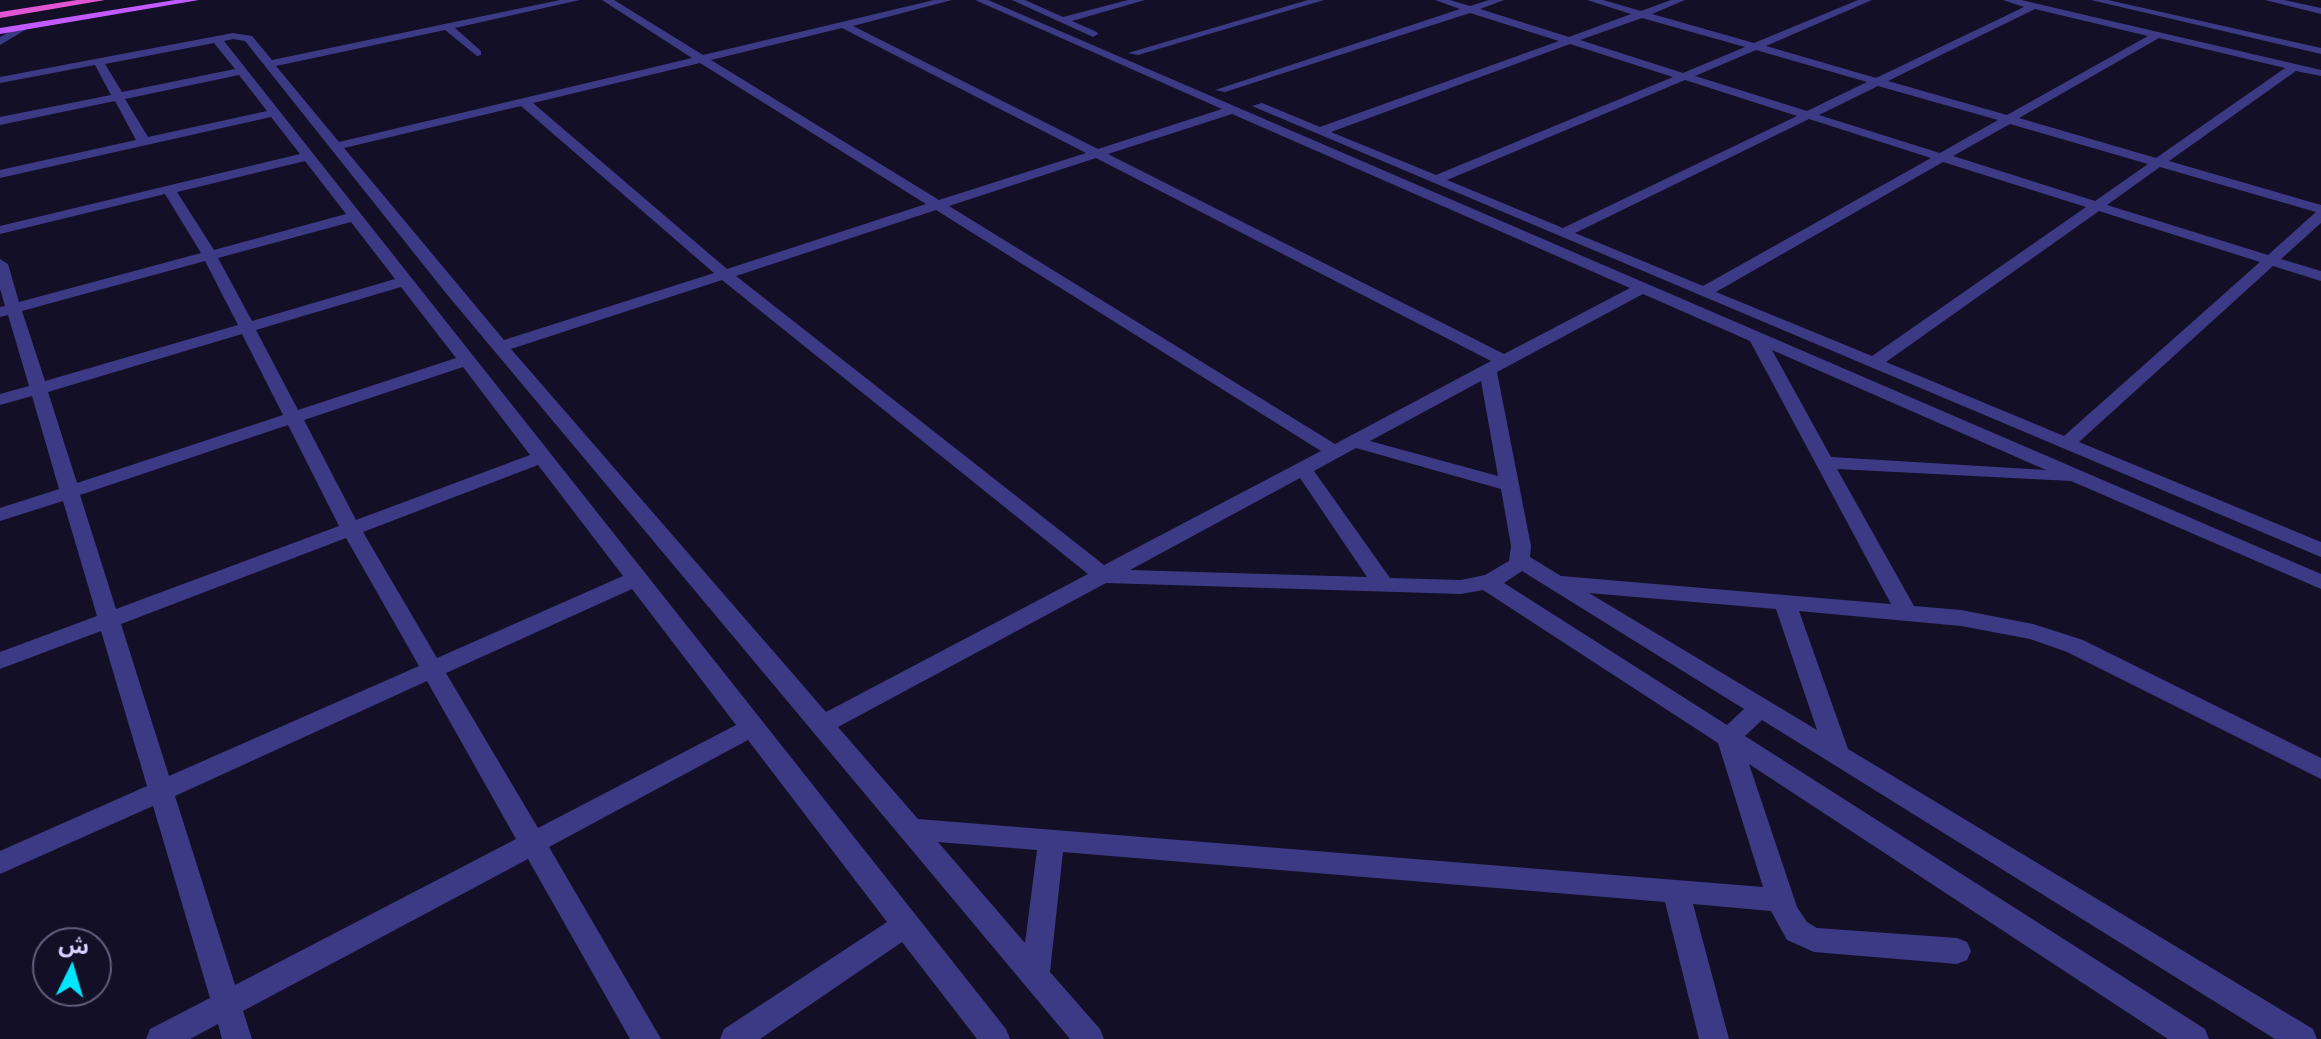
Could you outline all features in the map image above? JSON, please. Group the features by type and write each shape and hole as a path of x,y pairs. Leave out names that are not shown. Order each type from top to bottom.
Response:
{"highway":[{"path":"0,15 99,0"}],"main road":[{"path":"0,31 194,0"}],"street":[{"path":"268,64 575,0"},
{"path":"607,0 1335,452"},
{"path":"338,146 947,0"},
{"path":"980,0 2321,582"},
{"path":"1017,0 1319,132 2321,550"},
{"path":"1062,20 1140,0"},
{"path":"1134,53 1319,0"},
{"path":"1440,0 2321,276"},
{"path":"1221,90 1499,0"},
{"path":"1592,0 2321,209"},
{"path":"1319,132 1680,0"},
{"path":"1436,180 1867,0"},
{"path":"2008,0 2321,73"},
{"path":"2270,0 2321,11"},
{"path":"1564,233 2034,6"},
{"path":"844,25 1096,153 1496,366"},
{"path":"0,42 25,27"},
{"path":"447,27 477,53"},
{"path":"1704,292 2157,35"},
{"path":"0,80 217,39 246,37 500,347 1089,1039"},
{"path":"217,39 995,1039"},
{"path":"98,61 144,142"},
{"path":"1873,363 2294,67"},
{"path":"0,121 243,71"},
{"path":"523,101 724,274 1104,576 1461,587 1487,582 1521,561"},
{"path":"500,347 1232,110"},
{"path":"0,174 275,113"},
{"path":"0,230 309,156"},
{"path":"169,189 210,256 351,529 646,1039"},
{"path":"2066,444 2321,215"},
{"path":"7,310 356,216"},
{"path":"0,264 7,310 39,388 237,1039"},
{"path":"0,400 406,281"},
{"path":"822,725 1642,288"},
{"path":"1757,338 1906,612"},
{"path":"0,515 467,360"},
{"path":"1496,366 1521,561 2302,1039"},
{"path":"1354,442 1509,485"},
{"path":"0,661 543,457"},
{"path":"1824,462 2080,478"},
{"path":"1303,469 1383,584"},
{"path":"0,863 637,578"},
{"path":"1487,582 2194,1039"},
{"path":"1557,583 1992,622 2075,646 2321,769"},
{"path":"1785,603 1838,755"},
{"path":"1728,738 1760,708"},
{"path":"161,1039 753,727"},
{"path":"1728,738 1781,900 1797,931 1814,940 1957,951"},
{"path":"910,829 1781,900"},
{"path":"1035,976 1051,841"},
{"path":"1676,891 1714,1039"},
{"path":"735,1039 906,924"}],"lane":[{"path":"2096,0 2321,51"}]}
